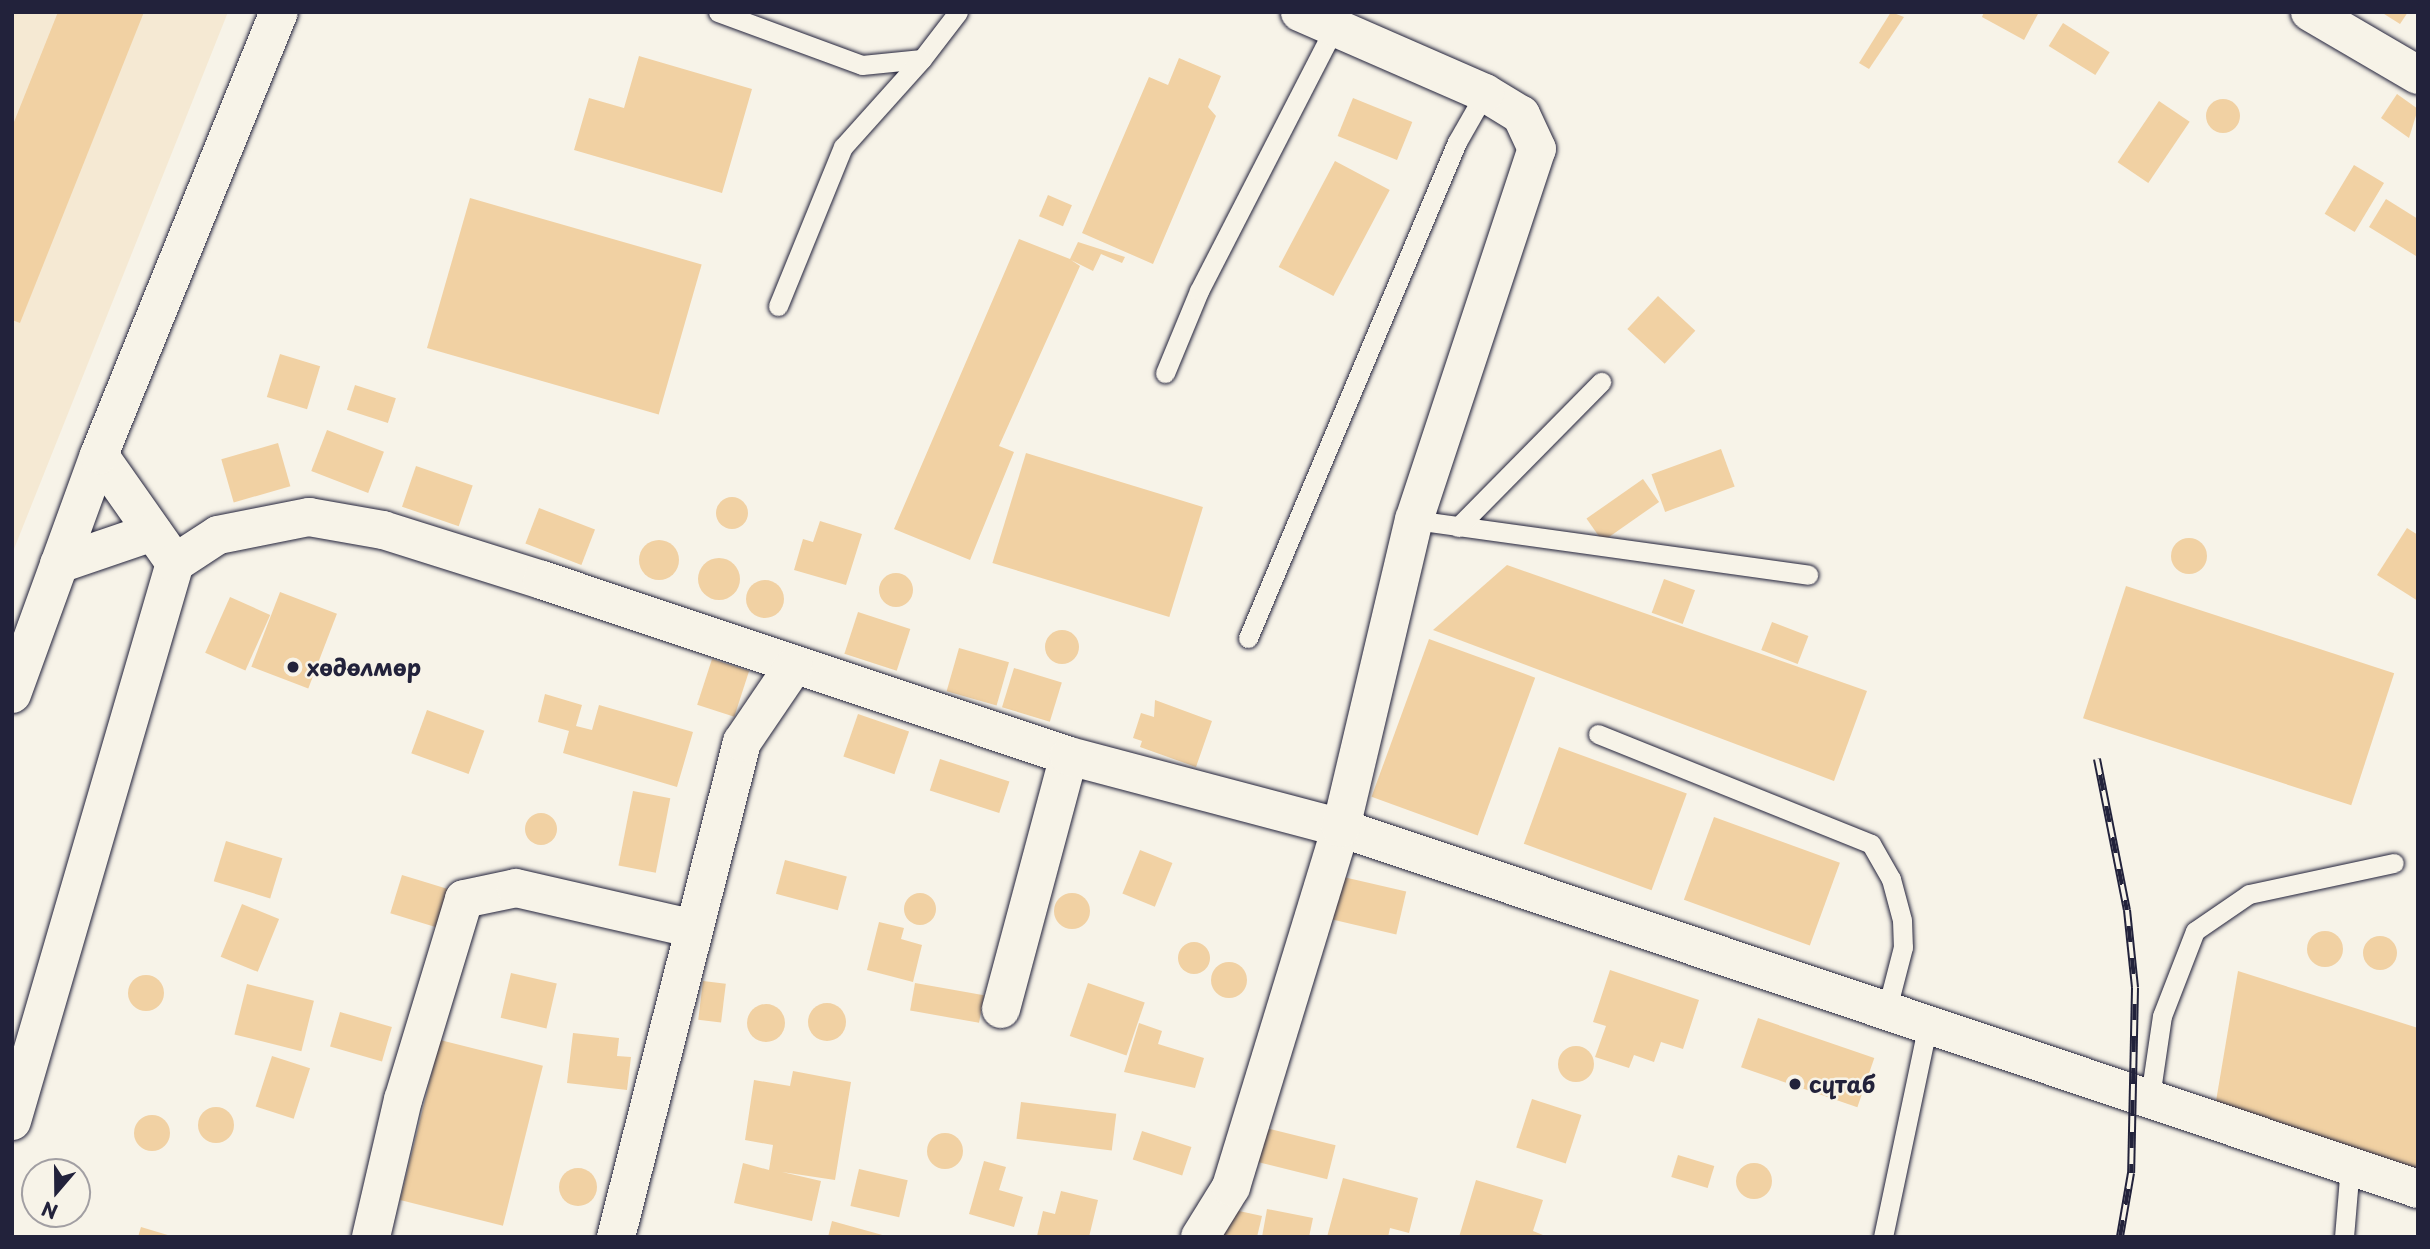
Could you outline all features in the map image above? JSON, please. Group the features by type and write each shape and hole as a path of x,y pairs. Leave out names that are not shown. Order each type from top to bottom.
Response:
{"street":[{"path":"12,694 99,455 279,12"},
{"path":"2310,12 2418,75"},
{"path":"1200,1237 1231,1187 1341,828 1414,520 1537,149 1521,115 1485,93 1316,21"},
{"path":"99,455 175,563"},
{"path":"12,1121 175,563 218,535 258,523 310,517 337,522 529,576 793,667 1069,756 1341,828 2418,1189"},
{"path":"59,564 153,532"},
{"path":"616,1237 691,928 741,743 793,667"},
{"path":"1001,1009 1069,756"},
{"path":"371,1237 403,1100 464,899 516,888 691,928"}],"lane":[{"path":"718,12 862,65 922,59"},
{"path":"778,306 843,147 922,59 958,12"},
{"path":"1165,373 1316,21"},
{"path":"1248,638 1457,142 1485,93"},
{"path":"1458,527 1601,382"},
{"path":"1414,520 1808,575"},
{"path":"1598,734 1871,844 1891,879 1902,920 1903,947 1887,1009"},
{"path":"2150,1097 2162,1017 2195,931 2249,894 2394,863"},
{"path":"1883,1237 1928,1023"},
{"path":"2344,1237 2350,1166"}],"shaded area":[{"path":"12,12 228,12 12,554"}],"building":[{"path":"58,12 144,12 20,323 12,320 12,127"},
{"path":"1891,12 1904,17 1869,69 1859,63"},
{"path":"1984,12 2039,12 2024,40 1982,17"},
{"path":"2381,12 2408,12 2400,24"},
{"path":"2063,23 2110,52 2095,75 2049,46"},
{"path":"639,56 752,89 722,193 574,150 589,98 624,108"},
{"path":"1179,58 1221,76 1208,107 1216,116 1153,264 1082,233 1149,77 1168,85"},
{"path":"2397,94 2418,109 2409,138 2381,118"},
{"path":"1353,98 1412,122 1397,160 1338,136"},
{"path":"2223,99 2235,104 2240,116 2235,128 2223,133 2211,128 2206,116 2211,104"},
{"path":"2159,101 2190,122 2148,183 2118,162"},
{"path":"1335,161 1390,190 1333,296 1279,267"},
{"path":"2354,165 2384,183 2355,232 2325,214"},
{"path":"1048,195 1072,205 1063,226 1039,216"},
{"path":"470,198 702,264 659,414 427,348"},
{"path":"2386,199 2418,219 2416,256 2369,227"},
{"path":"1019,239 1070,259 1078,242 1125,257 1122,263 1101,254 1093,271 1071,260 1080,266 999,446 1014,452 970,560 894,529"},
{"path":"1658,296 1695,331 1665,364 1627,329"},
{"path":"280,354 320,366 307,409 267,397"},
{"path":"355,385 396,398 388,423 347,410"},
{"path":"327,430 384,452 368,493 311,471"},
{"path":"278,443 290,486 234,503 221,459"},
{"path":"1721,449 1735,487 1665,512 1651,474"},
{"path":"1026,453 1203,507 1169,617 992,563"},
{"path":"416,466 473,486 459,526 402,507"},
{"path":"1643,479 1659,502 1603,542 1586,519"},
{"path":"732,497 743,502 748,513 743,524 732,529 721,524 716,513 721,502"},
{"path":"539,508 595,530 581,565 525,543"},
{"path":"820,521 862,534 846,585 794,570 803,539 813,542"},
{"path":"2407,528 2418,535 2418,601 2377,575"},
{"path":"2189,538 2202,543 2207,556 2202,569 2189,574 2176,569 2171,556 2176,543"},
{"path":"659,540 667,541 673,546 678,552 678,568 673,574 667,579 659,580 651,579 645,574 640,568 639,560 640,552 645,546 651,541"},
{"path":"719,558 734,564 740,579 734,594 719,600 704,594 698,579 704,564"},
{"path":"1507,565 1867,691 1834,781 1433,630"},
{"path":"896,573 908,578 913,590 908,602 896,607 884,602 879,590 884,578"},
{"path":"1664,579 1695,590 1683,624 1652,613"},
{"path":"765,580 778,586 784,599 778,612 765,618 752,612 746,599 752,586"},
{"path":"2126,586 2394,673 2351,805 2083,718"},
{"path":"280,592 337,614 308,689 251,667"},
{"path":"230,597 270,615 245,671 205,653"},
{"path":"858,612 910,629 897,671 844,654"},
{"path":"1772,622 1808,636 1798,664 1761,650"},
{"path":"1062,630 1074,635 1079,647 1074,659 1062,664 1050,659 1045,647 1050,635"},
{"path":"1429,639 1535,678 1478,836 1372,797"},
{"path":"959,648 1009,662 997,706 947,691"},
{"path":"712,659 749,671 734,717 697,705"},
{"path":"1014,668 1062,683 1050,722 1002,707"},
{"path":"545,694 582,705 576,726 592,730 599,705 693,732 677,787 563,753 569,731 538,722"},
{"path":"1155,700 1212,721 1196,767 1140,747 1142,741 1133,738 1141,713 1154,717"},
{"path":"427,710 484,731 469,774 411,753"},
{"path":"858,714 909,732 894,774 843,757"},
{"path":"1559,747 1687,794 1652,890 1524,844"},
{"path":"940,759 1009,782 999,813 930,790"},
{"path":"633,791 670,798 656,873 618,866"},
{"path":"541,813 552,818 557,829 552,840 541,845 530,840 525,829 530,818"},
{"path":"1714,817 1840,863 1810,946 1684,900"},
{"path":"226,841 282,858 270,898 214,881"},
{"path":"1140,850 1172,863 1155,907 1122,894"},
{"path":"785,860 847,877 838,910 776,894"},
{"path":"402,875 448,889 436,927 390,913"},
{"path":"1339,876 1406,892 1396,934 1329,919"},
{"path":"920,893 931,898 936,909 931,920 920,925 909,920 904,909 909,898"},
{"path":"1072,893 1085,898 1090,911 1085,924 1072,929 1059,924 1054,911 1059,898"},
{"path":"242,904 279,919 258,972 221,957"},
{"path":"879,922 904,928 901,939 922,945 913,982 867,970"},
{"path":"2325,931 2338,936 2343,949 2338,962 2325,967 2312,962 2307,949 2312,936"},
{"path":"2380,936 2392,941 2397,953 2392,965 2380,970 2368,965 2363,953 2368,941"},
{"path":"1194,942 1205,947 1210,958 1205,969 1194,974 1183,969 1178,958 1183,947"},
{"path":"1229,962 1242,967 1247,980 1242,993 1229,998 1216,993 1211,980 1216,967"},
{"path":"1610,970 1699,1000 1683,1049 1661,1042 1654,1062 1634,1055 1629,1068 1595,1057 1606,1026 1593,1022"},
{"path":"2238,971 2418,1028 2418,1189 2213,1119"},
{"path":"511,973 557,984 546,1028 501,1018"},
{"path":"146,975 159,980 164,993 159,1006 146,1011 133,1006 128,993 133,980"},
{"path":"703,981 726,984 721,1023 698,1020"},
{"path":"915,983 984,995 979,1023 910,1011"},
{"path":"1088,983 1145,1003 1126,1055 1070,1036"},
{"path":"247,984 314,1001 301,1051 234,1034"},
{"path":"827,1003 840,1009 846,1022 840,1035 827,1041 814,1035 808,1022 814,1009"},
{"path":"766,1004 779,1010 785,1023 779,1036 766,1042 753,1036 747,1023 753,1010"},
{"path":"340,1012 392,1027 382,1061 330,1047"},
{"path":"1758,1018 1874,1058 1857,1107 1741,1067"},
{"path":"1139,1023 1162,1031 1158,1044 1204,1058 1195,1088 1124,1072"},
{"path":"573,1033 619,1038 617,1056 631,1057 627,1090 567,1083"},
{"path":"440,1040 543,1066 503,1226 400,1200"},
{"path":"1576,1046 1589,1051 1594,1064 1589,1077 1576,1082 1563,1077 1558,1064 1563,1051"},
{"path":"272,1056 310,1068 294,1119 256,1106"},
{"path":"793,1071 851,1082 835,1180 782,1172 821,1181 812,1221 734,1203 743,1163 769,1170 773,1145 745,1140 754,1080 790,1086"},
{"path":"1532,1099 1581,1115 1566,1164 1516,1148"},
{"path":"1021,1102 1116,1114 1112,1150 1016,1139"},
{"path":"216,1107 229,1112 234,1125 229,1138 216,1143 203,1138 198,1125 203,1112"},
{"path":"152,1115 165,1120 170,1133 165,1146 152,1151 139,1146 134,1133 139,1120"},
{"path":"1258,1126 1336,1145 1327,1179 1250,1160"},
{"path":"1142,1131 1191,1147 1182,1176 1133,1160"},
{"path":"945,1133 958,1138 963,1151 958,1164 945,1169 932,1164 927,1151 932,1138"},
{"path":"1678,1155 1714,1166 1708,1188 1671,1177"},
{"path":"984,1161 1006,1167 999,1190 1023,1197 1014,1227 969,1214"},
{"path":"1754,1163 1767,1168 1772,1181 1767,1194 1754,1199 1741,1194 1736,1181 1741,1168"},
{"path":"578,1168 591,1174 597,1187 591,1200 578,1206 565,1200 559,1187 565,1174"},
{"path":"859,1169 908,1180 899,1217 850,1206"},
{"path":"1343,1178 1418,1198 1409,1233 1390,1228 1388,1237 1327,1237"},
{"path":"1476,1180 1543,1200 1533,1231 1548,1237 1459,1237"},
{"path":"1061,1191 1098,1200 1089,1237 1037,1236 1043,1211 1055,1214"},
{"path":"1230,1209 1262,1216 1257,1237 1224,1235"},
{"path":"1267,1209 1313,1218 1309,1237 1262,1237"},
{"path":"832,1221 886,1236 886,1237 828,1237"},
{"path":"141,1227 171,1236 171,1237 138,1237"}],"railway":[{"path":"2097,759 2127,910 2135,988 2131,1173 2120,1237"}],"place":[{"name":"хөдөлмөр","path":"293,667"},
{"name":"сүтаб","path":"1795,1084"}]}
